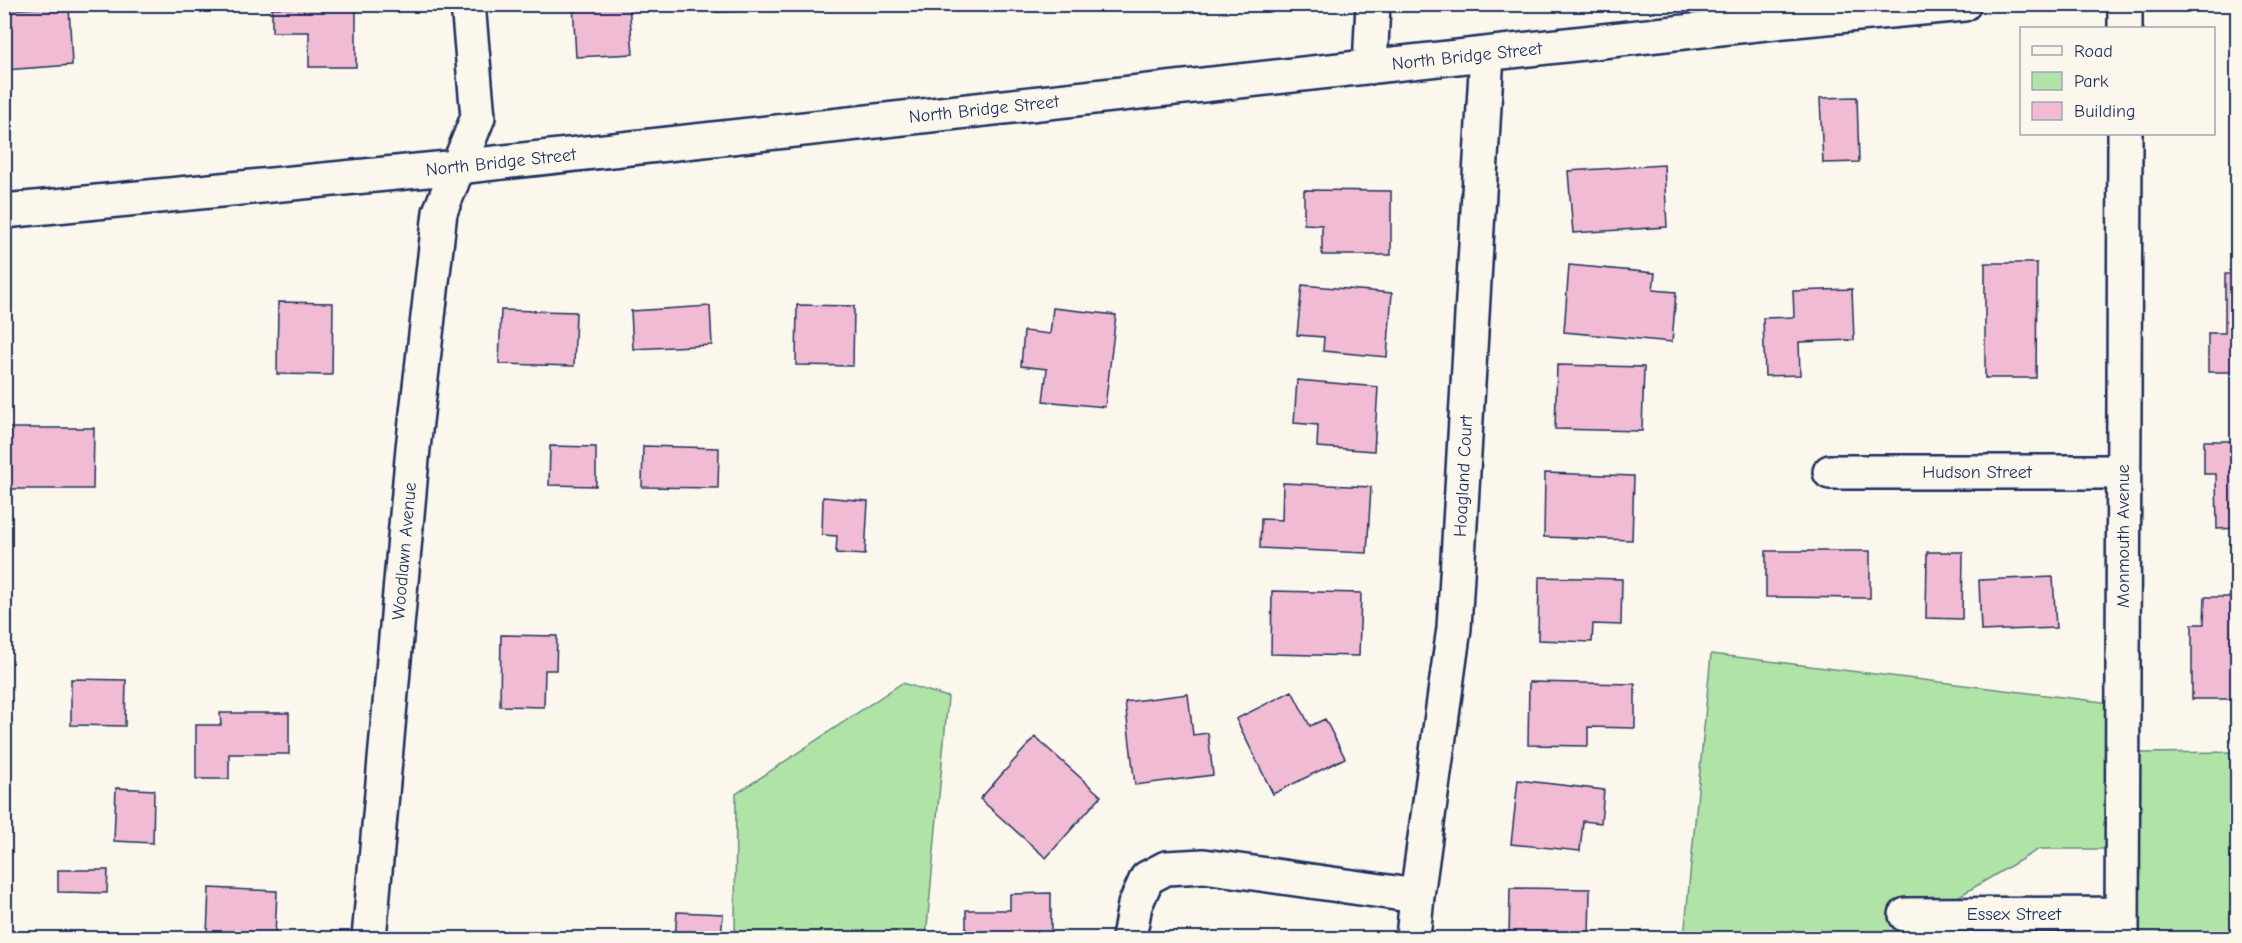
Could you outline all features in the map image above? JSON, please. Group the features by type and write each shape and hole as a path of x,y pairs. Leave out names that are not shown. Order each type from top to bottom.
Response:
{"street":[{"name":"Woodlawn Avenue","path":"369,939 413,448 440,212 478,117 468,4"},
{"path":"1370,67 1372,4"},
{"name":"North Bridge Street","path":"4,211 458,167 1784,21 1964,4"},
{"path":"2125,4 2125,27"},
{"name":"Hoagland Court","path":"1413,939 1455,628 1487,54"},
{"name":"Monmouth Avenue","path":"2122,926 2125,135"},
{"name":"Hudson Street","path":"1830,472 2124,472"},
{"path":"1129,939 1136,905 1147,878 1166,868 1204,866 1418,896"},
{"name":"Essex Street","path":"1906,915 2122,926"}],"green space":[{"path":"1711,654 2135,706 2137,753 2237,752 2237,938 2134,938 2135,849 2039,849 1888,938 1684,938"},
{"path":"902,683 948,697 926,938 735,938 736,794"}],"building":[{"path":"573,4 629,4 633,54 576,57"},
{"path":"715,4 791,4 791,9 716,12"},
{"path":"69,6 72,65 4,70 4,10"},
{"path":"272,8 356,8 356,67 309,67 309,32 272,32"},
{"path":"1857,97 1859,162 1823,163 1820,98"},
{"path":"1664,165 1667,227 1573,233 1568,171"},
{"path":"1304,190 1391,191 1391,255 1322,255 1322,225 1304,224"},
{"path":"1985,263 2037,263 2036,378 1985,378"},
{"path":"1569,265 1655,273 1653,290 1676,292 1672,342 1564,332"},
{"path":"2225,274 2238,274 2238,372 2208,372 2208,333 2225,333"},
{"path":"1302,285 1392,293 1387,357 1323,351 1324,337 1297,335"},
{"path":"1852,289 1854,340 1799,342 1800,375 1765,376 1763,318 1794,317 1793,291"},
{"path":"278,302 333,303 332,375 277,374"},
{"path":"797,305 854,306 853,366 796,365"},
{"path":"710,306 712,345 633,349 631,311"},
{"path":"1053,308 1116,315 1105,407 1043,401 1047,369 1021,366 1024,331 1050,334"},
{"path":"501,310 576,312 574,366 499,364"},
{"path":"1557,365 1644,367 1642,431 1555,429"},
{"path":"1297,380 1378,387 1374,451 1317,447 1318,425 1294,423"},
{"path":"4,428 94,428 93,489 4,489"},
{"path":"2204,441 2238,441 2238,528 2217,529 2216,474 2204,474"},
{"path":"550,446 596,447 596,486 549,485"},
{"path":"643,446 719,448 718,488 642,487"},
{"path":"1545,473 1634,476 1632,540 1544,537"},
{"path":"1283,483 1371,487 1367,553 1260,548 1261,519 1282,520"},
{"path":"823,497 868,501 865,555 836,553 837,536 822,535"},
{"path":"1766,551 1870,551 1870,598 1766,597"},
{"path":"1927,552 1963,552 1962,619 1926,618"},
{"path":"1539,577 1622,579 1621,625 1593,624 1592,642 1538,640"},
{"path":"2053,577 2056,628 1981,631 1979,580"},
{"path":"1272,591 1361,593 1359,656 1271,654"},
{"path":"2205,597 2238,597 2238,699 2192,699 2192,624 2204,624"},
{"path":"501,635 557,636 556,670 545,670 544,707 500,706"},
{"path":"71,679 126,680 125,726 71,725"},
{"path":"1529,682 1635,684 1635,728 1588,727 1588,746 1528,745"},
{"path":"1292,691 1310,726 1325,719 1345,758 1273,794 1236,719"},
{"path":"1188,694 1193,735 1208,733 1213,775 1135,785 1125,702"},
{"path":"220,713 289,713 289,754 229,754 229,779 196,779 196,725 221,725"},
{"path":"1035,737 1101,796 1046,858 980,799"},
{"path":"1518,780 1604,790 1601,823 1583,821 1580,851 1511,844"},
{"path":"116,788 154,790 153,843 114,841"},
{"path":"58,870 108,870 107,893 58,892"},
{"path":"209,888 277,891 275,936 207,934"},
{"path":"1510,888 1590,889 1589,938 1509,938"},
{"path":"1051,893 1051,938 966,938 966,910 1010,910 1010,894"},
{"path":"677,912 723,914 721,938 675,938"}]}
